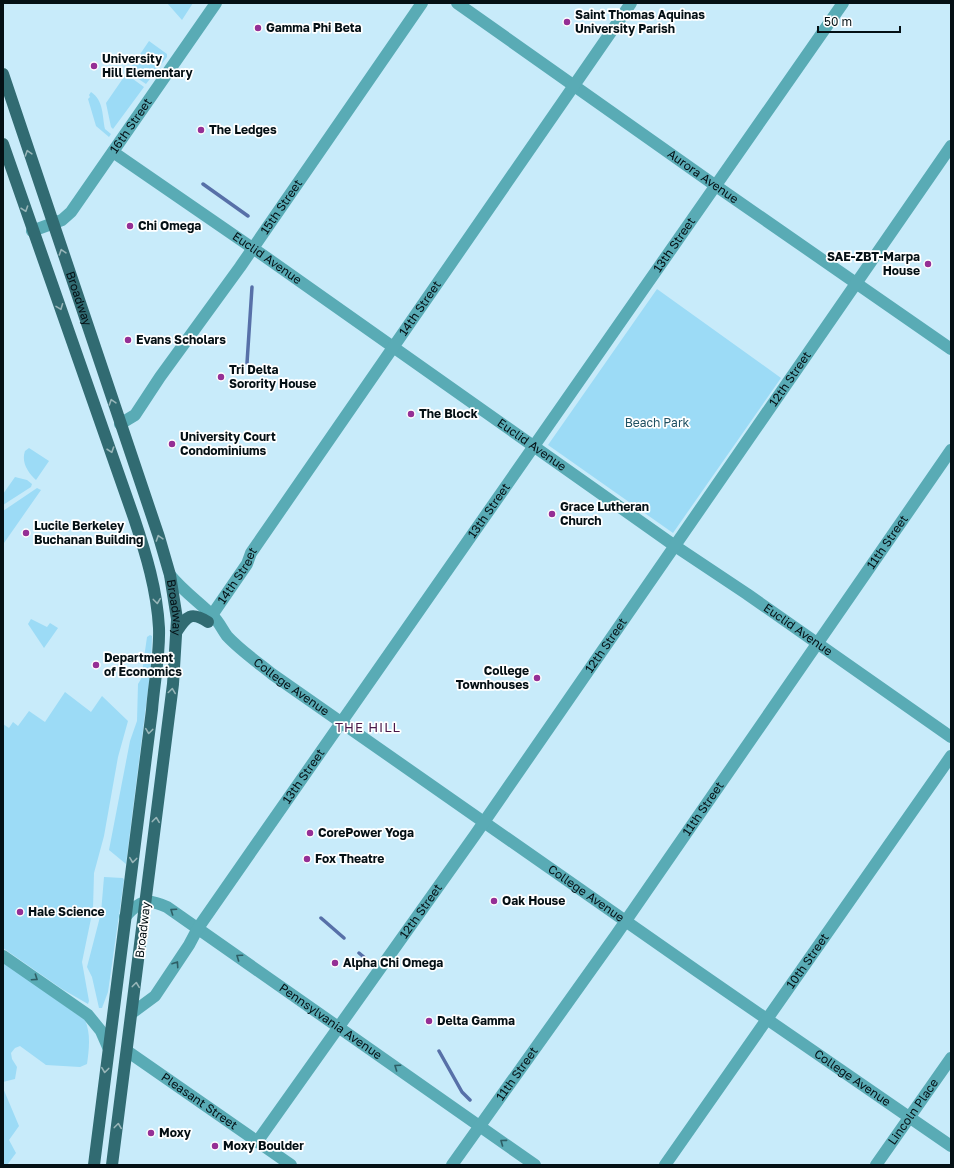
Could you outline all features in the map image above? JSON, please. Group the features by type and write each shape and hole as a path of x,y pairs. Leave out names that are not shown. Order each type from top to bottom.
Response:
{"main road":[{"name":"Broadway","path":"3,74 147,502 170,575 177,632 173,684 112,1165"},
{"path":"3,101 18,118"},
{"name":"Broadway","path":"3,144 32,231 93,397 149,563 156,596 159,637 152,710 94,1165"},
{"path":"149,563 161,581 173,593"},
{"path":"177,632 184,619 189,616 210,619"},
{"path":"112,1017 118,1038 127,1051"}],"street":[{"name":"16th Street","path":"32,231 53,224 65,218 71,212 216,3"},
{"name":"15th Street","path":"120,424 135,415 160,377 252,248 422,3"},
{"name":"Aurora Avenue","path":"457,3 716,186 857,282 951,349"},
{"name":"14th Street","path":"210,619 247,564 251,553 573,84 631,3"},
{"name":"13th Street","path":"132,1013 155,996 189,945 198,928 843,3"},
{"name":"12th Street","path":"257,1142 484,822 951,146"},
{"name":"Euclid Avenue","path":"113,152 675,546 747,594 951,737"},
{"name":"11th Street","path":"452,1165 625,921 951,450"},
{"name":"College Avenue","path":"170,575 182,590 210,619 217,632 226,635 252,658 341,723 951,1146"},
{"name":"College Avenue","path":"173,593 210,619"},
{"name":"10th Street","path":"665,1165 951,756"},
{"path":"125,918 132,909 146,901"},
{"name":"Pennsylvania Avenue","path":"146,901 157,902 167,907 198,928 534,1165"},
{"path":"3,956 88,1015 101,1031 108,1047"},
{"name":"Pleasant Street","path":"127,1051 291,1165"},
{"name":"Lincoln Place","path":"876,1165 951,1058"}],"green space":[{"path":"167,3 193,3 182,20"},
{"path":"149,41 167,54 167,57 146,84 128,72"},
{"path":"126,74 144,87 113,129 111,127 106,103"},
{"path":"91,92 100,104 105,129 111,134 109,137 96,126 88,99"},
{"name":"Beach Park","path":"657,289 781,378 673,533 548,445"},
{"path":"29,448 49,461 36,480 28,471 24,459 25,451"},
{"path":"15,477 27,480 32,484 31,487 3,505 3,494"},
{"path":"37,488 41,490 4,543 3,511"},
{"path":"31,619 47,627 50,623 58,628 44,648 28,624"},
{"path":"150,635 152,636 151,666 126,864 109,850 130,741 137,721 138,684 141,679 147,637"},
{"path":"65,692 91,712 102,696 128,721 118,757 104,836 94,873 93,909 82,962 89,1001 88,1004 62,989 3,948 3,724 9,728 13,722 18,726 29,711 45,722"},
{"path":"104,877 123,878 124,880 108,992 102,1008 99,1008 92,977 87,967 101,913"},
{"path":"3,962 85,1020 89,1036 87,1064 80,1067 46,1065 20,1046 15,1048 11,1053 12,1059 17,1067 15,1079 3,1082"},
{"path":"3,1088 19,1126 9,1140 16,1153 7,1165 3,1165"}],"waterway":[{"path":"203,184 248,216"},
{"path":"247,363 252,287"},
{"path":"321,918 344,938"},
{"path":"359,953 365,958"},
{"path":"439,1051 462,1092 470,1100"}],"place":[{"name":"Saint Thomas Aquinas University Parish","path":"567,22"},
{"name":"Gamma Phi Beta","path":"258,28"},
{"name":"University Hill Elementary","path":"94,66"},
{"name":"The Ledges","path":"201,130"},
{"name":"Chi Omega","path":"130,226"},
{"name":"SAE-ZBT-Marpa House","path":"928,264"},
{"name":"Evans Scholars","path":"128,340"},
{"name":"Tri Delta Sorority House","path":"221,377"},
{"name":"The Block","path":"411,414"},
{"name":"University Court Condominiums","path":"172,444"},
{"name":"Grace Lutheran Church","path":"552,514"},
{"name":"Lucile Berkeley Buchanan Building","path":"26,533"},
{"name":"Department of Economics","path":"96,665"},
{"name":"College Townhouses","path":"537,678"},
{"name":"CorePower Yoga","path":"310,833"},
{"name":"Fox Theatre","path":"307,859"},
{"name":"Oak House","path":"494,901"},
{"name":"Hale Science","path":"20,912"},
{"name":"Alpha Chi Omega","path":"335,963"},
{"name":"Delta Gamma","path":"429,1021"},
{"name":"Moxy","path":"151,1133"},
{"name":"Moxy Boulder","path":"215,1146"}],"district":[{"name":"THE HILL","path":"368,727"}]}
